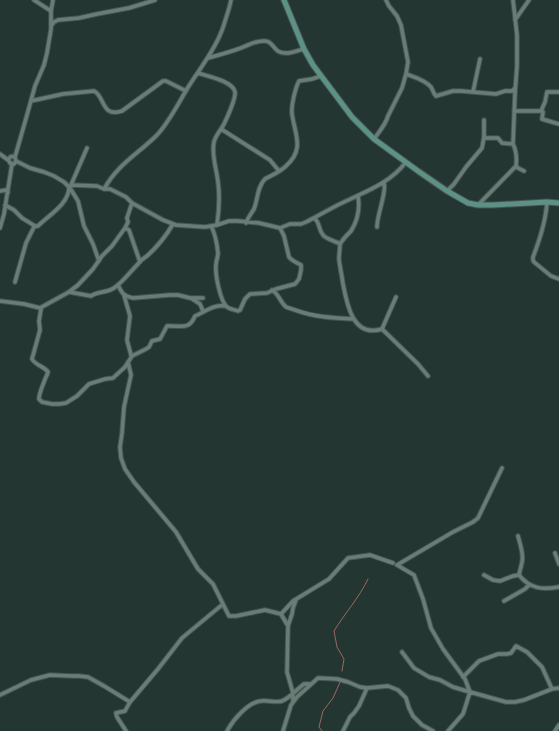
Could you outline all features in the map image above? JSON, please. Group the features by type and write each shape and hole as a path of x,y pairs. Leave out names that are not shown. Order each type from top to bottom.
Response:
{"main road":[{"path":"284,0 307,56 352,117 374,139 418,172 447,191 468,202 478,205 559,202"}],"street":[{"path":"34,0 51,11"},
{"path":"0,228 14,161 35,86 44,65 47,53 51,26 52,0"},
{"path":"51,26 58,20 79,18 129,8 154,0"},
{"path":"104,189 116,172 158,134 167,122 208,58 220,36 231,0"},
{"path":"374,139 382,125 387,120 402,88 408,62 401,25 397,16 386,0"},
{"path":"478,205 516,166 517,157 513,144 517,35 513,0"},
{"path":"515,20 529,0"},
{"path":"208,58 259,41 267,40 279,52 287,54 304,49"},
{"path":"473,92 480,59"},
{"path":"198,73 228,84 235,93 224,123 213,146 218,183 219,210 217,225"},
{"path":"406,74 425,83 430,87 436,96 453,91 496,94 515,88"},
{"path":"246,223 248,217 254,209 262,181 286,167 296,152 298,138 292,113 292,104 297,84 301,80 321,76"},
{"path":"31,101 63,94 94,91 98,93 102,104 106,109 110,112 117,113 122,111 163,81 186,91"},
{"path":"559,92 547,92 541,111 543,112 542,119 559,124"},
{"path":"514,111 541,111"},
{"path":"447,191 454,184 469,162 482,148 484,138 484,120"},
{"path":"221,129 270,160 279,171"},
{"path":"484,138 498,138 502,143 513,144"},
{"path":"15,282 26,243 34,227 38,226 61,205 68,195 87,148"},
{"path":"0,154 10,163 14,161 54,176 70,187 78,201 84,226 99,261"},
{"path":"8,160 10,156 13,156 14,161"},
{"path":"70,187 97,186 104,189 110,189 126,197 132,203 173,224 193,227 211,226 229,221 238,221 246,223 259,223 280,228 290,224 301,224 370,190 392,176 401,169 406,162"},
{"path":"516,166 524,171"},
{"path":"378,227 378,219 385,185 384,183 381,184"},
{"path":"0,191 6,190 8,192"},
{"path":"358,196 358,215 350,231 340,244 339,259 345,294 350,314 358,324 370,331 382,330"},
{"path":"547,202 542,232 533,256 533,260 551,276 559,279"},
{"path":"0,301 40,308 69,292 93,269 125,228 128,222 127,218 132,203"},
{"path":"5,205 14,210 22,218 35,226 38,226"},
{"path":"314,218 317,221 323,236 340,244"},
{"path":"69,292 91,296 115,288 148,255 173,224"},
{"path":"211,226 214,232 218,254 216,264 216,280 226,306"},
{"path":"125,228 129,230 140,262"},
{"path":"40,308 40,330 32,359 34,363 46,369 48,372 39,395 39,399 42,402 59,404 66,403 90,384 113,378 132,356 146,349 152,341 160,339 167,326 186,326 193,322 195,316 203,311 220,305 238,311 243,305 245,299 250,294 267,293 298,282 301,265 296,261 290,260 284,236 280,228"},
{"path":"118,285 124,295 130,316 127,340 132,356"},
{"path":"272,290 276,292 287,307 305,314 354,319"},
{"path":"124,295 132,298 170,295 203,298"},
{"path":"382,330 396,297"},
{"path":"190,298 200,304 203,311"},
{"path":"382,330 418,364 428,376"},
{"path":"128,362 131,375 124,407 120,447 125,468 134,482 176,532 198,569 213,584 229,616 265,610 281,614 288,626"},
{"path":"448,731 462,714 470,692 463,677 443,649 431,628 423,599 414,575 398,565 478,518 502,468"},
{"path":"518,536 522,551 522,562 519,575 529,585 547,589 559,587"},
{"path":"555,554 559,564"},
{"path":"281,614 293,601 329,579 348,558 370,555 393,563"},
{"path":"484,575 500,582 519,575"},
{"path":"504,601 525,589 529,585"},
{"path":"293,702 293,693 287,672 288,626 296,600"},
{"path":"126,731 116,713 125,711 130,702 182,638 223,604"},
{"path":"463,677 479,661 498,654 511,653 516,646 527,652 542,667 552,689"},
{"path":"402,652 414,668 424,674 453,687 506,702 524,700 552,689 558,689"},
{"path":"0,695 31,680 50,675 79,676 88,677 130,702"},
{"path":"283,731 291,705 310,684 318,678 337,679 360,687 367,688 388,686 398,690 406,698 413,716 433,731"},
{"path":"227,731 233,721 253,703 259,701 278,702 284,700 304,684 310,684"},
{"path":"343,731 350,717 359,706 367,688"},
{"path":"555,731 559,725"}],"waterway":[{"path":"342,671 344,659 337,647 334,631 368,579"},
{"path":"322,731 319,727 323,711 333,698 341,680"}]}
